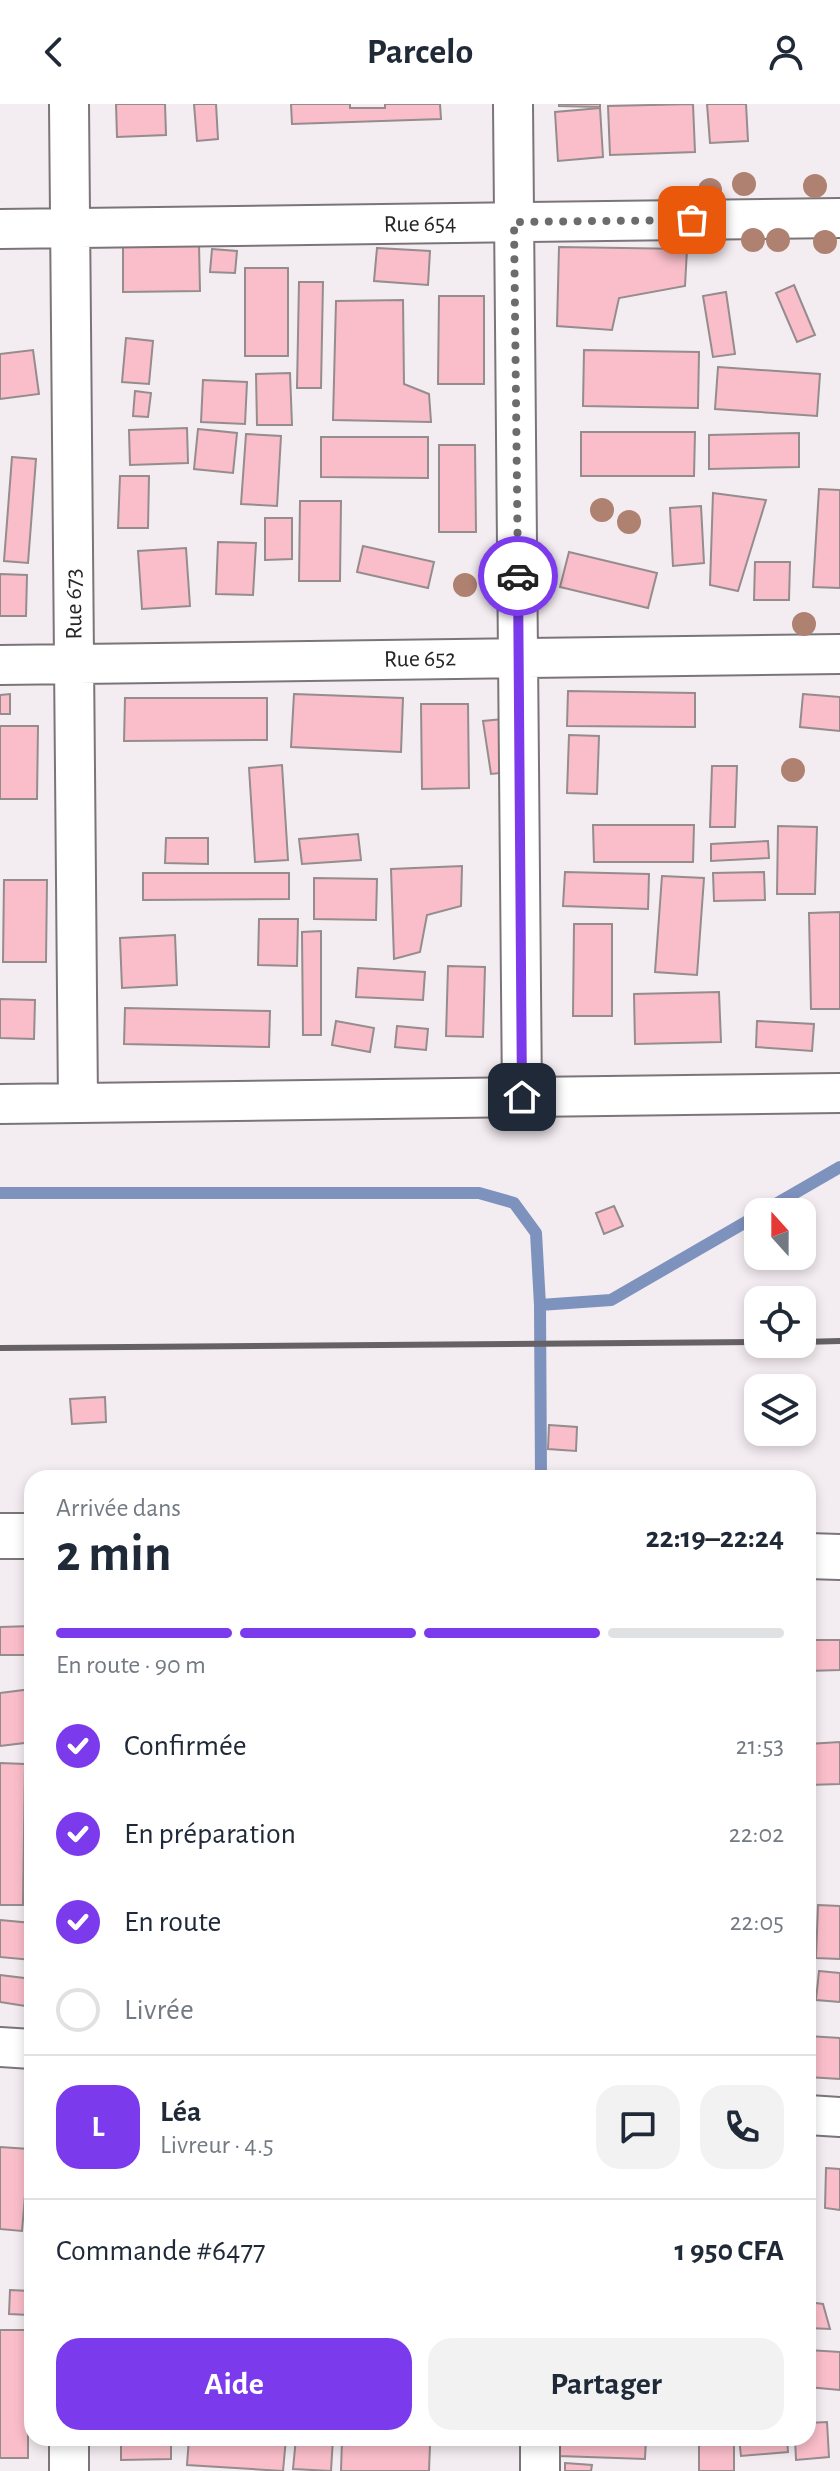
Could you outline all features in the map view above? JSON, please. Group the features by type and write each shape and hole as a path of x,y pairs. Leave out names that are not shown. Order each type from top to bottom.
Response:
{"main road":[{"path":"0,1536 24,1536"},
{"path":"816,1556 840,1557"}],"street":[{"name":"Rue 673","path":"69,104 78,1103"},
{"path":"513,104 522,1097"},
{"name":"Rue 654","path":"0,229 840,218"},
{"name":"Rue 652","path":"0,665 840,654"},
{"path":"0,1104 840,1093"},
{"path":"0,2047 24,2048"},
{"path":"816,2116 840,2117"},
{"path":"69,2446 69,2471"},
{"path":"540,2446 540,2471"}],"building":[{"path":"116,104 165,104 166,135 117,137"},
{"path":"194,104 216,104 218,139 197,141"},
{"path":"291,104 350,104 350,108 385,108 385,104 440,104 441,119 292,124"},
{"path":"600,104 600,107 559,106"},
{"path":"693,104 695,152 610,155 608,106"},
{"path":"707,104 746,104 748,141 710,143"},
{"path":"600,108 603,157 558,161 555,112"},
{"path":"199,244 200,291 123,292 123,245"},
{"path":"559,247 687,249 685,286 619,298 612,330 557,326"},
{"path":"377,248 430,251 428,285 374,281"},
{"path":"212,249 237,251 235,273 210,272"},
{"path":"245,268 288,268 288,356 245,356"},
{"path":"299,282 323,282 321,388 297,388"},
{"path":"794,285 815,335 797,342 776,293"},
{"path":"726,292 735,354 713,357 703,296"},
{"path":"439,296 484,296 484,384 438,384"},
{"path":"403,300 404,384 429,394 431,422 333,420 336,301"},
{"path":"126,338 153,341 149,384 122,382"},
{"path":"33,350 39,394 0,399 0,354"},
{"path":"584,350 699,352 698,408 583,406"},
{"path":"718,367 820,374 817,416 715,409"},
{"path":"290,373 292,425 257,425 256,374"},
{"path":"203,380 247,382 245,424 201,422"},
{"path":"135,391 151,393 148,417 133,416"},
{"path":"187,428 188,463 130,465 129,430"},
{"path":"198,429 237,433 233,473 194,469"},
{"path":"581,432 695,432 694,476 581,476"},
{"path":"799,433 799,467 709,469 709,435"},
{"path":"246,434 281,436 277,506 241,504"},
{"path":"321,437 428,437 428,478 321,477"},
{"path":"439,445 475,445 476,532 439,532"},
{"path":"12,457 36,459 28,563 4,561"},
{"path":"120,476 149,476 148,528 118,528"},
{"path":"819,489 840,490 840,588 813,587"},
{"path":"713,493 766,500 738,591 710,585"},
{"path":"300,501 341,501 340,581 299,581"},
{"path":"701,506 704,563 673,566 670,508"},
{"path":"265,518 292,518 292,559 265,560"},
{"path":"218,542 256,543 253,595 216,594"},
{"path":"363,546 434,562 428,588 357,572"},
{"path":"186,548 190,606 142,609 138,551"},
{"path":"569,552 657,573 648,608 560,587"},
{"path":"755,562 790,562 789,600 754,600"},
{"path":"0,574 27,575 26,616 0,616"},
{"path":"568,691 695,693 695,727 567,726"},
{"path":"10,694 10,714 0,714 0,695"},
{"path":"294,694 403,698 401,752 291,747"},
{"path":"803,694 840,697 840,731 800,727"},
{"path":"125,698 267,698 267,740 124,741"},
{"path":"421,704 468,704 469,788 422,789"},
{"path":"503,719 510,772 491,774 483,721"},
{"path":"0,726 38,726 37,799 0,799"},
{"path":"569,735 599,736 597,794 567,793"},
{"path":"282,765 288,860 255,862 249,768"},
{"path":"712,766 737,766 735,827 710,827"},
{"path":"593,825 694,825 693,862 594,862"},
{"path":"778,826 817,827 815,894 777,894"},
{"path":"358,834 361,860 302,864 299,839"},
{"path":"166,838 208,838 208,864 165,863"},
{"path":"768,841 769,858 711,861 711,844"},
{"path":"462,866 461,906 427,915 420,952 394,959 391,869"},
{"path":"565,872 649,874 648,909 563,906"},
{"path":"764,872 765,900 714,901 713,873"},
{"path":"143,873 289,873 289,899 143,900"},
{"path":"662,876 704,878 697,975 655,972"},
{"path":"314,878 377,879 376,920 314,919"},
{"path":"4,880 47,880 46,962 3,962"},
{"path":"840,912 840,1009 811,1009 809,913"},
{"path":"259,919 298,919 297,966 258,965"},
{"path":"574,924 612,924 612,1016 573,1016"},
{"path":"321,931 321,1035 303,1035 302,932"},
{"path":"175,935 177,985 122,988 120,938"},
{"path":"448,966 485,967 483,1037 446,1036"},
{"path":"358,968 425,972 423,1000 356,997"},
{"path":"719,992 721,1042 635,1044 634,994"},
{"path":"0,999 35,1000 34,1039 0,1038"},
{"path":"125,1008 270,1011 269,1047 124,1044"},
{"path":"336,1021 374,1028 370,1052 332,1045"},
{"path":"757,1021 814,1024 812,1051 756,1047"},
{"path":"397,1026 428,1029 426,1050 395,1047"},
{"path":"614,1206 623,1226 604,1234 596,1213"},
{"path":"105,1397 106,1422 72,1424 70,1399"},
{"path":"549,1425 577,1427 576,1451 548,1449"},
{"path":"24,1626 24,1655 0,1655 0,1627"},
{"path":"816,1640 840,1640 840,1670 816,1671"},
{"path":"24,1690 24,1743 0,1746 0,1693"},
{"path":"840,1742 840,1784 816,1785 816,1744"},
{"path":"0,1763 24,1764 23,1905 0,1905"},
{"path":"818,1905 840,1906 840,1959 816,1958"},
{"path":"0,1920 24,1922 24,1959 0,1957"},
{"path":"819,1971 840,1973 840,2002 816,2000"},
{"path":"0,1975 24,1978 24,2006 0,2002"},
{"path":"816,2036 840,2038 840,2079 816,2078"},
{"path":"0,2147 24,2149 22,2231 0,2229"},
{"path":"826,2168 840,2169 840,2210 825,2208"},
{"path":"10,2290 24,2291 24,2315 9,2314"},
{"path":"816,2303 823,2304 830,2329 816,2328"},
{"path":"0,2330 24,2330 24,2446 28,2446 28,2458 0,2458"},
{"path":"816,2350 840,2352 840,2390 816,2388"},
{"path":"827,2422 829,2457 796,2460 795,2446 816,2446 816,2423"},
{"path":"121,2446 171,2446 171,2459 121,2460"},
{"path":"188,2446 285,2446 283,2471 187,2465"},
{"path":"295,2446 333,2446 331,2471 293,2469"},
{"path":"342,2446 430,2446 429,2471 341,2471"},
{"path":"560,2446 646,2446 645,2459 559,2456"},
{"path":"699,2446 734,2446 734,2471 699,2471"},
{"path":"740,2446 788,2446 788,2452 741,2456"},
{"path":"565,2463 592,2465 591,2471 565,2471"}],"waterway":[{"path":"786,1198 840,1167"},
{"path":"0,1193 479,1193 514,1203 536,1233 540,1305 541,1470"},
{"path":"540,1305 611,1300 744,1223"}],"railway":[{"path":"816,1342 840,1341"},
{"path":"0,1348 744,1342"}],"way so far":[{"path":"518,576 514,222 692,220"}],"route":[{"path":"518,576 522,1097"}]}
